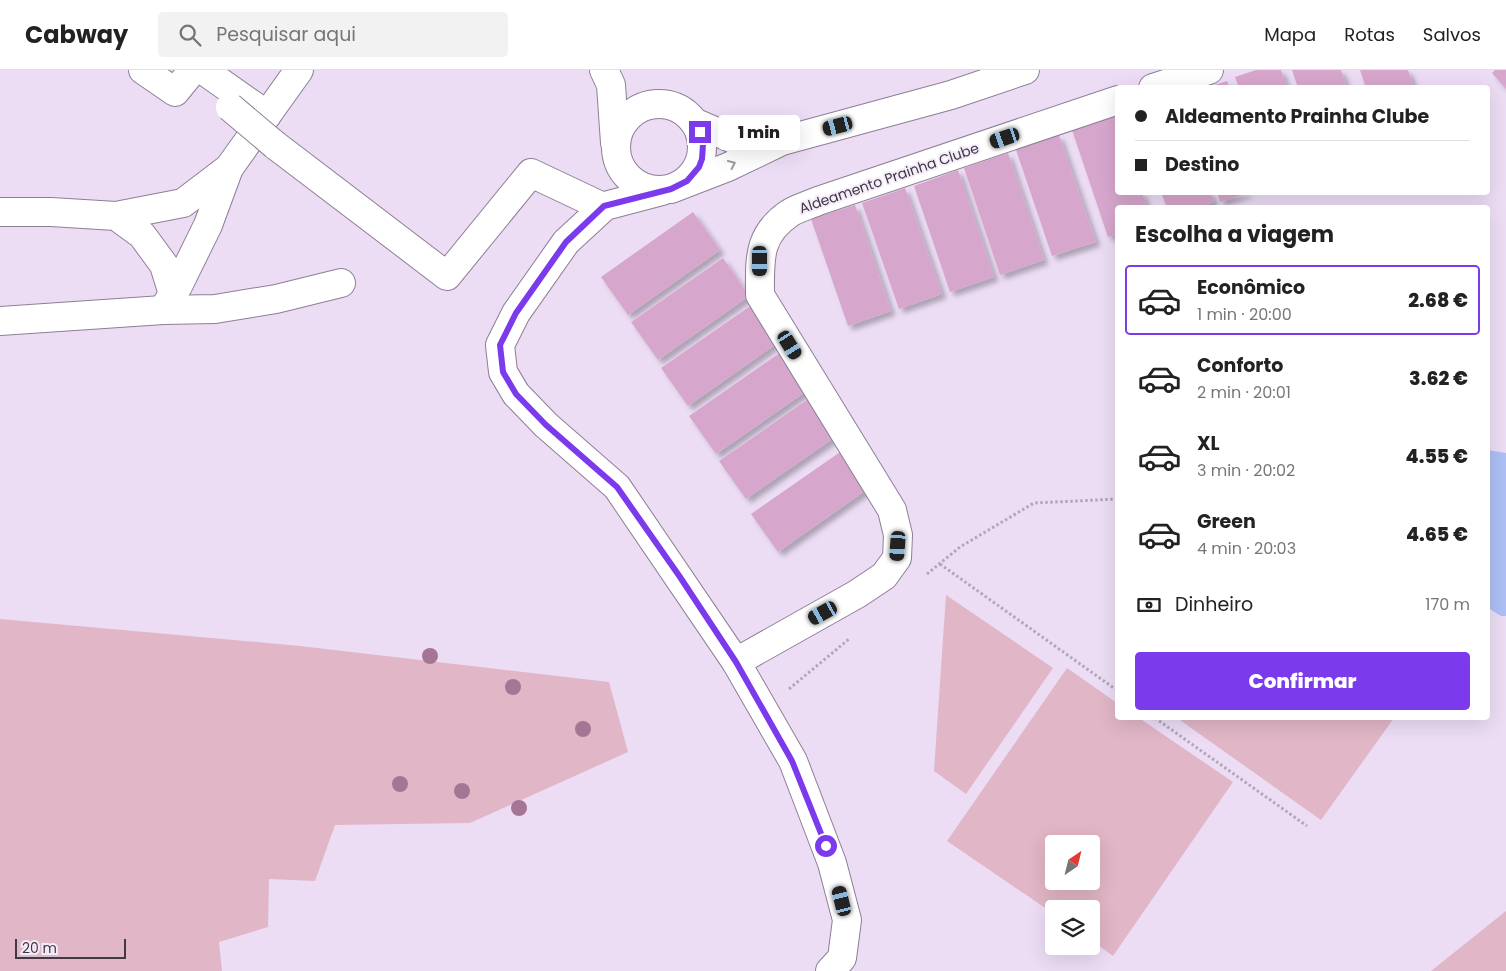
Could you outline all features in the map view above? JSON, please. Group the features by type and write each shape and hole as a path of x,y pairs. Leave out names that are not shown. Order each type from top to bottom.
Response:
{"street":[{"path":"143,70 175,92 193,70"},
{"path":"203,70 267,115"},
{"path":"168,302 208,225 229,168 300,70"},
{"path":"838,967 847,920 832,863 792,761 736,662 617,487 546,425 516,394 503,372 500,345 516,313 566,242 604,207 666,190 728,166 782,141 951,95 1025,70"},
{"path":"1162,85 1210,70"},
{"path":"607,77 657,104 675,107 683,111 696,124 740,142 782,141"},
{"path":"607,77 617,159 628,178 636,184 644,188 666,190 687,181 699,167 702,159 703,144 696,124"},
{"name":"Aldeamento Prainha Clube","path":"736,662 857,594 884,576 897,558 898,535 892,510 760,295 760,261 768,233 790,213 818,201 1115,101"},
{"path":"604,207 617,159 617,136 620,127 639,108 657,104"},
{"path":"230,107 275,145 292,169 447,276 531,173 604,207"},
{"path":"0,212 51,212 116,216 183,203 229,168"},
{"path":"116,216 142,235 164,265 168,302"},
{"path":"0,321 168,302 215,309 276,299 341,283"}],"path":[{"path":"924,576 960,548 1034,504 1115,499"},
{"path":"940,564 1115,689"},
{"path":"763,710 855,634"},
{"path":"1158,720 1307,826"}],"shaded area":[{"path":"946,595 1053,668 966,794 934,771"},
{"path":"0,619 300,646 609,682 628,752 470,823 335,825 315,881 269,879 268,927 219,942 222,971 0,971"},
{"path":"1067,668 1115,702 1115,720 1142,720 1233,782 1113,956 1100,947 1100,900 1045,900 1045,908 947,841"},
{"path":"1180,720 1393,720 1321,820"},
{"path":"1506,911 1506,971 1431,971"}],"water":[{"path":"1490,450 1506,453 1506,616 1501,616 1490,609"}],"building":[{"path":"1256,70 1281,70 1286,85 1238,85 1235,77"},
{"path":"1292,70 1341,70 1346,85 1297,85"},
{"path":"1360,70 1408,70 1413,85 1365,85"},
{"path":"1495,70 1506,70 1506,89 1492,73"},
{"path":"1227,81 1229,85 1214,85"},
{"path":"1115,115 1115,195 1143,195 1146,205 1115,205 1115,235 1108,237 1072,130"},
{"path":"1059,135 1096,242 1052,256 1016,150"},
{"path":"1008,153 1044,260 1000,275 964,168"},
{"path":"958,170 994,277 950,292 914,186"},
{"path":"905,188 942,294 899,309 862,203"},
{"path":"1162,195 1211,195 1214,202 1206,205 1166,205"},
{"path":"1218,195 1242,195 1220,202"},
{"path":"855,205 891,311 848,326 811,219"},
{"path":"693,212 720,250 628,315 601,277"},
{"path":"723,258 749,296 658,360 631,322"},
{"path":"753,304 779,342 688,406 661,368"},
{"path":"781,352 808,390 716,454 689,416"},
{"path":"811,397 838,435 746,499 719,461"},
{"path":"843,450 869,488 778,552 751,514"}],"route":[{"path":"700,132 703,144 702,159 699,167 687,181 671,189 604,206 566,242 516,313 500,345 503,372 516,394 546,425 617,487 680,577 736,662 792,761 826,846"}]}
